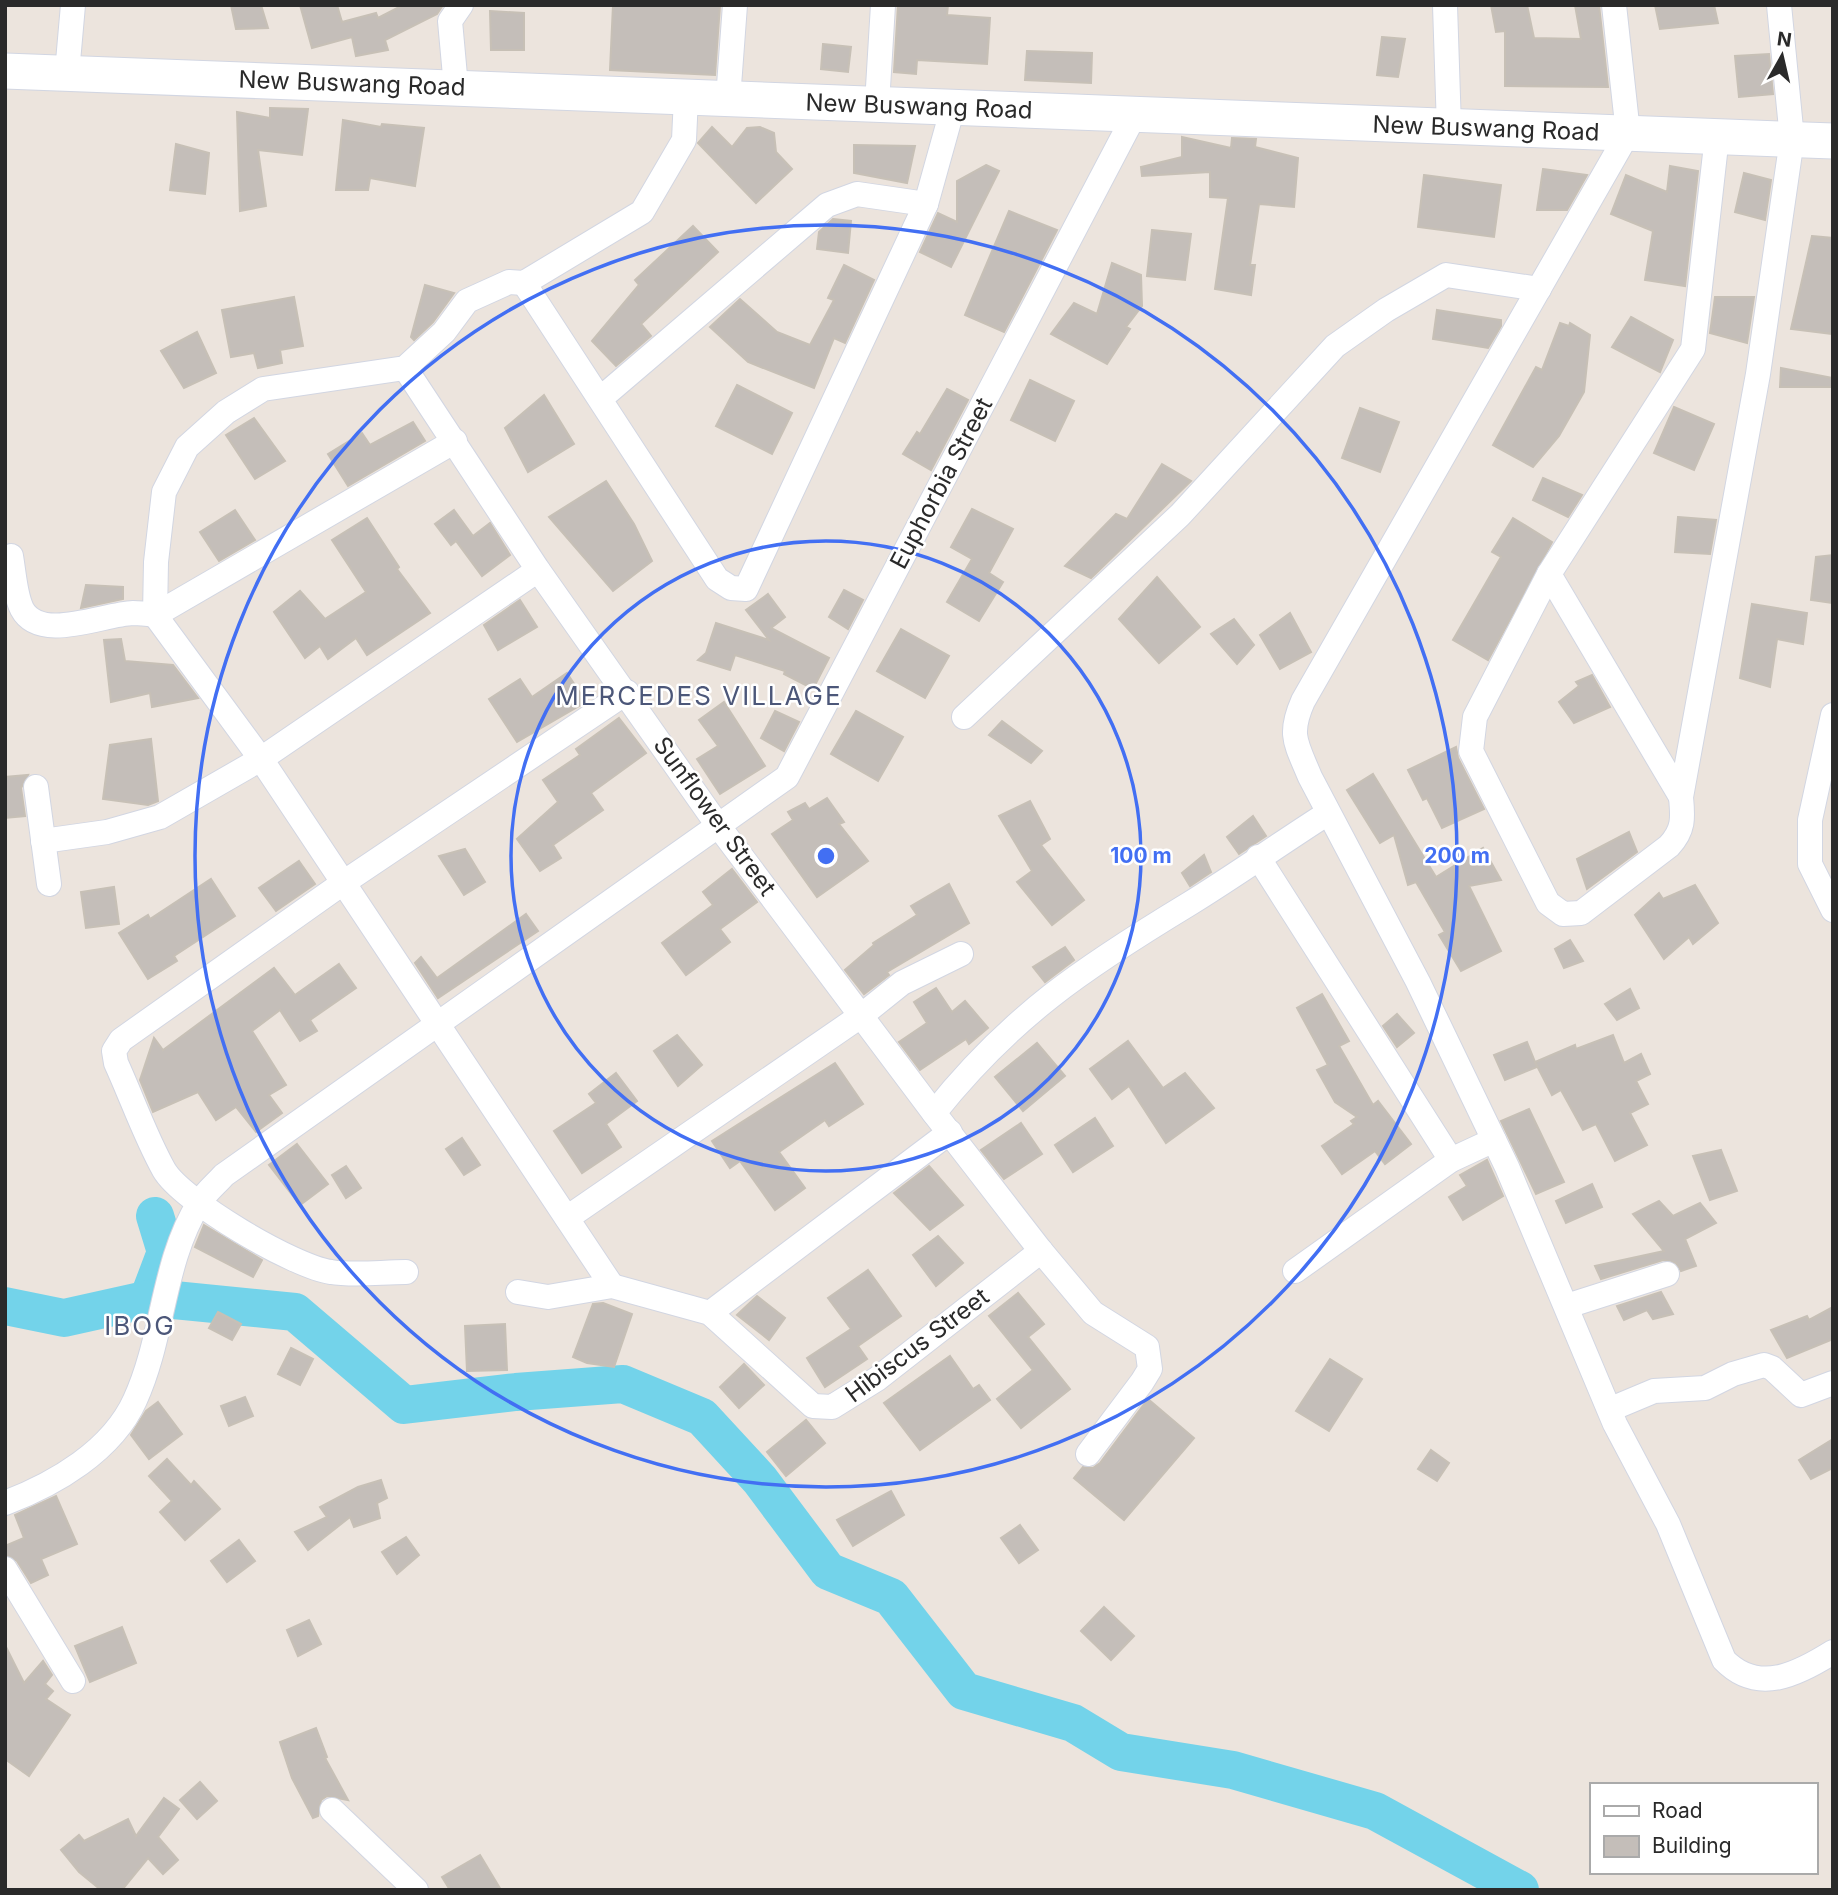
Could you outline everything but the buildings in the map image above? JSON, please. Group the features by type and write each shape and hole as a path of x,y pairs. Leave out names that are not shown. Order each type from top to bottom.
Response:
{"street":[{"path":"67,74 73,5"},
{"path":"456,87 450,21 460,5"},
{"path":"728,99 734,5"},
{"path":"877,104 883,5"},
{"path":"1444,5 1449,128"},
{"path":"1614,5 1628,133 1303,701 1293,724 1301,755 1328,813 1418,982 1493,1140 1567,1306 1615,1424 1668,1524 1724,1660 1738,1674 1774,1678 1809,1669 1833,1652"},
{"path":"1717,136 1693,349 1549,574 1475,718 1471,751 1548,903 1563,914 1581,913 1669,846 1681,833 1681,797 1758,374 1792,139 1779,5"},
{"name":"New Buswang Road","path":"5,71 1833,141"},
{"path":"518,1292 548,1297 612,1286 261,759 155,615 156,562 164,492 187,447 226,412 263,389 405,368 443,332 467,301 509,282 524,283 642,212 684,140 686,97"},
{"path":"524,283 717,579 731,589 746,589 926,204 953,107"},
{"name":"Euphorbia Street","path":"5,1503 45,1488 107,1441 134,1402 150,1356 173,1261 199,1203 224,1175 787,777 1135,114"},
{"path":"600,399 827,205 857,194 926,204"},
{"path":"964,718 1180,515 1335,346 1386,310 1446,275 1539,289"},
{"name":"Sunflower Street","path":"405,368 538,570 627,691 717,824 942,1122 1041,1251 1093,1313 1147,1347 1150,1368 1088,1454"},
{"path":"11,556 20,606 27,617 38,624 52,626 132,613 155,615 455,441"},
{"path":"43,841 107,832 160,817 261,759 538,570"},
{"path":"1549,574 1681,797"},
{"path":"405,1272 330,1272 296,1261 199,1203 166,1172 114,1051 121,1040 343,883 627,691"},
{"path":"1833,715 1810,820 1810,864 1833,910"},
{"path":"36,788 48,884"},
{"path":"710,1314 942,1122 987,1051 1043,1000 1133,936 1191,903 1328,813"},
{"path":"1258,857 1451,1160"},
{"path":"566,1218 862,1015 902,984 961,954"},
{"path":"1294,1271 1451,1160 1493,1140"},
{"name":"Hibiscus Street","path":"612,1286 710,1314 813,1406 832,1407 877,1379 1041,1251"},
{"path":"1567,1306 1667,1274"},
{"path":"1611,1409 1654,1391 1705,1388 1753,1366 1772,1368 1801,1395 1833,1383"},
{"path":"5,1569 73,1681"},
{"path":"332,1810 416,1890"}],"waterway":[{"path":"149,1297 166,1252 155,1216"},
{"path":"5,1306 64,1318 154,1298"},
{"path":"174,1300 295,1312 404,1405 516,1392 623,1384 702,1417 760,1480 828,1571 891,1597 964,1691 1073,1723 1121,1752 1233,1770 1375,1811 1520,1890"}],"district":[{"name":"MERCEDES VILLAGE","path":"699,695"},
{"name":"IBOG","path":"140,1325"}]}
